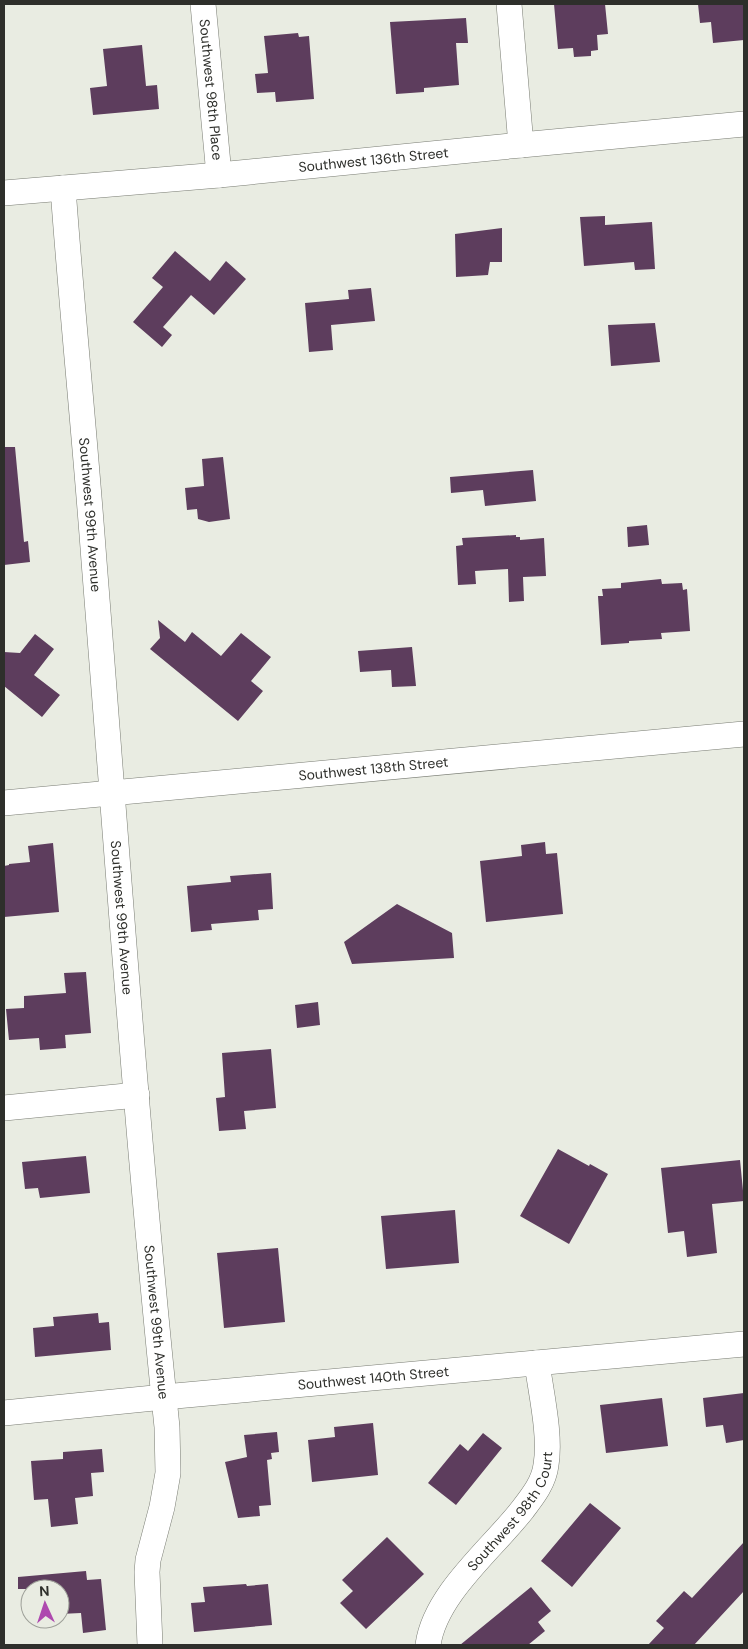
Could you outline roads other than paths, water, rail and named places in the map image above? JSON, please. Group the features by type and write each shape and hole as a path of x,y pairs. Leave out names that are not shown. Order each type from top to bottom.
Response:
{"street":[{"name":"Southwest 98th Place","path":"204,4 219,175"},
{"path":"509,4 521,145"},
{"name":"Southwest 136th Street","path":"4,194 744,124"},
{"name":"Southwest 99th Avenue","path":"63,188 137,1095 167,1427 168,1473 162,1507 148,1560 147,1587 150,1645"},
{"name":"Southwest 138th Street","path":"4,803 744,734"},
{"path":"4,1108 137,1095"},
{"name":"Southwest 140th Street","path":"4,1414 164,1397 744,1344"},
{"name":"Southwest 98th Court","path":"428,1645 433,1622 440,1608 488,1549 518,1516 544,1476 548,1454 536,1363"}]}
